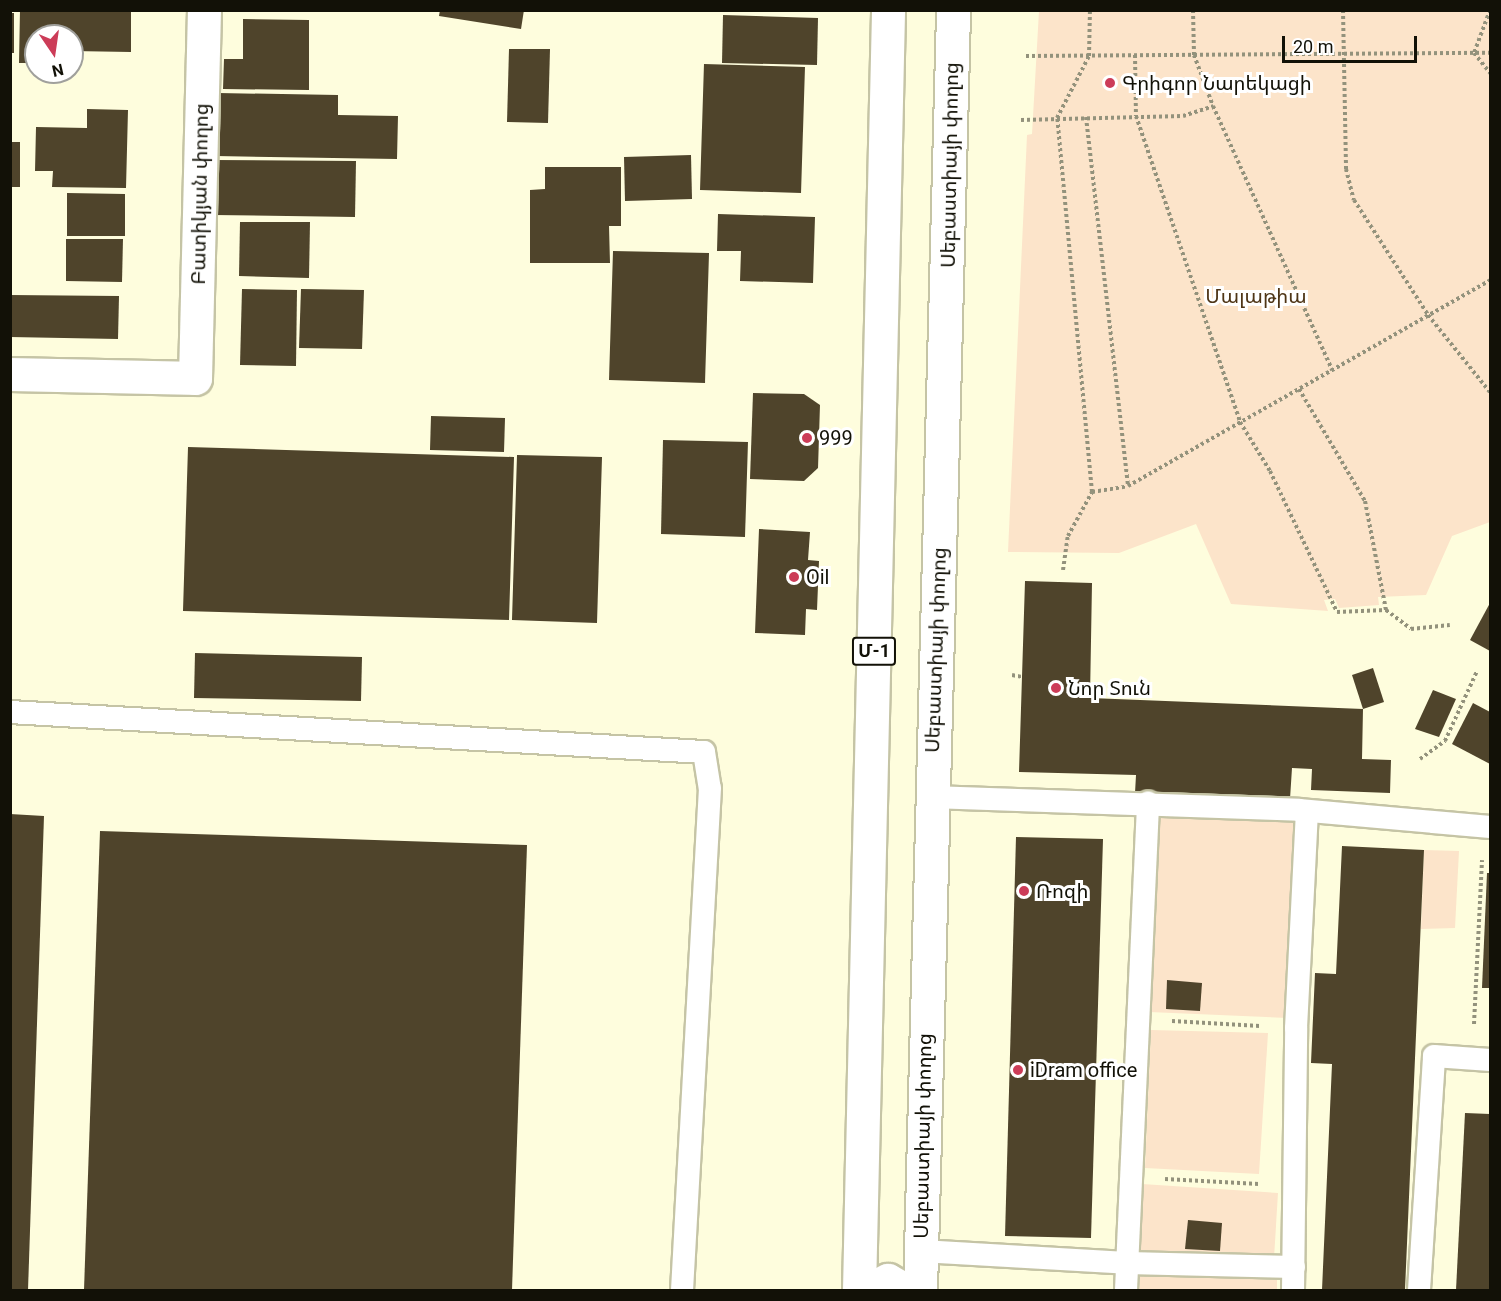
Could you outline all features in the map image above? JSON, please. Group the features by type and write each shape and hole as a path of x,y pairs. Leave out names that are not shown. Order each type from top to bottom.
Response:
{"main road":[{"name":"Բատիկյան փողոց","path":"10,374 195,378 204,10"},
{"name":"Մ-1","path":"859,1290 888,10"},
{"name":"Սեբաստիայի փողոց","path":"920,1290 953,10"},
{"path":"868,1290 888,1280 906,1290"}],"lane":[{"path":"10,712 704,752 710,788 682,1290"},
{"path":"931,798 1148,802 1307,811 1487,827"},
{"path":"1126,1290 1148,802"},
{"path":"1293,1290 1296,1028 1307,811"},
{"path":"1419,1290 1434,1056 1482,1059"},
{"path":"921,1251 1127,1263 1293,1267"}],"path":[{"path":"1063,570 1068,536 1092,492 1057,118 1089,56 1090,10"},
{"path":"1193,10 1194,55 1213,106 1332,370"},
{"path":"1343,10 1346,169 1354,200 1428,315 1491,392"},
{"path":"1474,53 1490,10"},
{"path":"1474,53 1491,73"},
{"path":"1026,56 1491,53"},
{"path":"1135,55 1136,116 1240,422 1270,471 1337,612 1386,610 1411,628 1450,625"},
{"path":"1021,120 1183,116 1213,106"},
{"path":"1086,117 1128,486"},
{"path":"1092,492 1128,486 1491,280"},
{"path":"1299,389 1365,501 1386,610"},
{"path":"1420,759 1445,741 1477,671"},
{"path":"1012,675 1022,677"},
{"path":"1482,1059 1487,827"},
{"path":"1138,1020 1296,1028"},
{"path":"1131,1178 1294,1186"}],"green space":[{"name":"Մալաթիա","path":"1039,11 1490,11 1490,522 1452,536 1426,595 1378,597 1379,605 1339,608 1335,599 1324,600 1328,611 1231,604 1196,524 1119,553 1008,552 1027,135 1032,134"},
{"path":"1158,811 1295,820 1287,1018 1149,1012"},
{"path":"1424,850 1459,851 1455,928 1421,929"},
{"path":"1151,1030 1268,1033 1259,1174 1145,1168"},
{"path":"1142,1184 1278,1193 1274,1258 1137,1253"},
{"path":"1138,1275 1277,1276 1277,1290 1138,1290"}],"building":[{"path":"20,10 131,10 131,52 84,51 84,24 24,24 24,63 19,63"},
{"path":"440,10 524,10 521,29 439,16"},
{"path":"10,13 14,13 14,53 10,53"},
{"path":"723,15 818,18 817,65 722,63"},
{"path":"243,19 309,20 309,90 223,89 224,59 243,59"},
{"path":"509,49 550,49 548,123 507,122"},
{"path":"704,64 805,67 801,193 700,190"},
{"path":"218,93 338,95 338,115 398,116 397,159 216,156"},
{"path":"87,109 128,110 126,188 52,187 53,171 35,171 36,127 87,128"},
{"path":"10,142 20,142 20,187 10,187"},
{"path":"691,155 692,199 625,201 624,157"},
{"path":"214,160 356,161 355,217 214,215"},
{"path":"545,167 621,167 621,226 609,226 610,263 530,263 530,190 545,189"},
{"path":"67,193 125,194 125,236 67,236"},
{"path":"718,214 815,217 813,283 740,281 741,251 717,251"},
{"path":"240,222 310,222 309,278 239,276"},
{"path":"66,239 123,239 122,282 66,281"},
{"path":"613,251 709,253 705,383 609,380"},
{"path":"242,289 297,290 296,366 240,365"},
{"path":"301,289 364,290 362,349 299,348"},
{"path":"10,295 119,296 118,339 10,337"},
{"path":"753,393 804,394 820,405 818,468 804,481 750,479"},
{"path":"431,416 505,418 504,452 430,450"},
{"path":"663,440 748,442 745,537 661,534"},
{"path":"188,447 514,457 509,620 183,611"},
{"path":"517,455 602,457 597,623 512,620"},
{"path":"759,529 810,532 808,560 819,561 817,610 806,609 805,635 755,633"},
{"path":"1025,581 1092,583 1090,698 1363,709 1362,759 1391,760 1390,793 1311,790 1312,769 1292,768 1290,799 1135,793 1136,775 1019,772"},
{"path":"1490,603 1490,651 1470,640"},
{"path":"195,653 362,657 361,701 194,698"},
{"path":"1373,668 1384,702 1363,709 1352,675"},
{"path":"1433,690 1456,699 1439,737 1415,729"},
{"path":"1473,703 1490,712 1490,764 1452,744"},
{"path":"10,814 44,816 28,1290 10,1290"},
{"path":"100,831 527,845 512,1290 84,1290"},
{"path":"1016,837 1103,839 1091,1238 1005,1236"},
{"path":"1342,846 1424,850 1405,1290 1322,1290 1332,1064 1311,1063 1315,973 1336,974"},
{"path":"1487,873 1490,873 1490,988 1482,988"},
{"path":"1167,980 1202,983 1200,1011 1166,1009"},
{"path":"1465,1113 1490,1114 1490,1290 1456,1290"},
{"path":"1188,1220 1222,1223 1220,1251 1185,1249"}],"place":[{"name":"Գրիգոր Նարեկացի","path":"1110,83"},
{"name":"999","path":"807,438"},
{"name":"Oil","path":"794,577"},
{"name":"Նոր Տուն","path":"1056,688"},
{"name":"Ռոզի","path":"1024,891"},
{"name":"iDram office","path":"1018,1070"}]}
